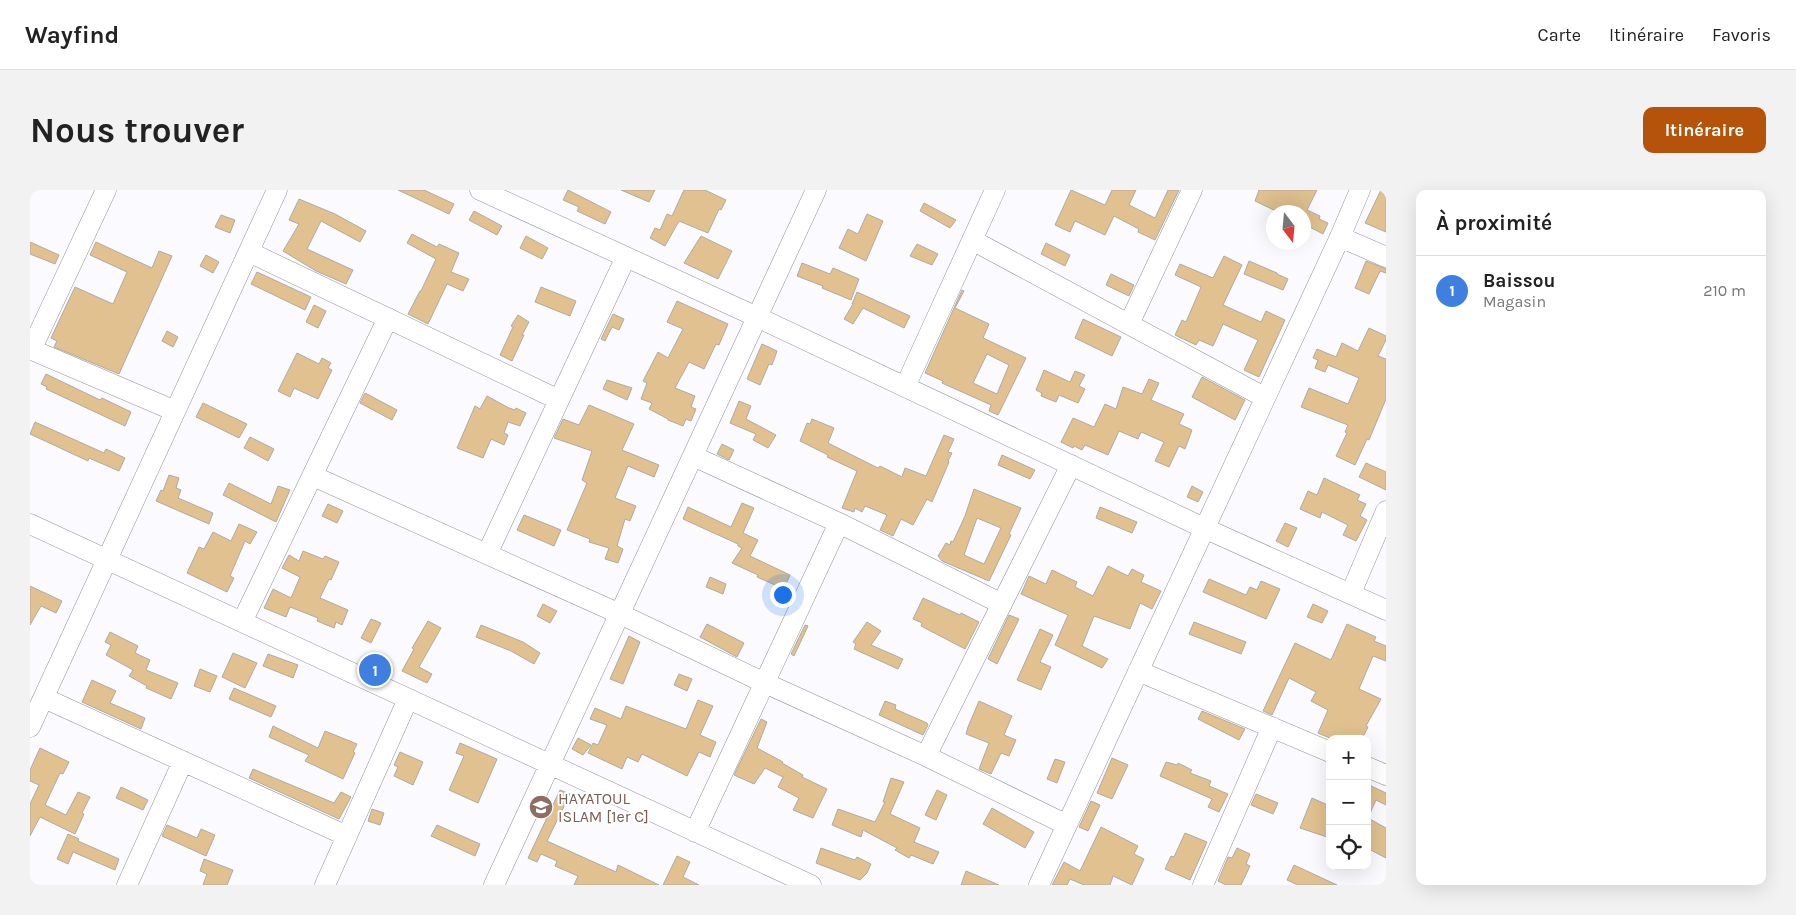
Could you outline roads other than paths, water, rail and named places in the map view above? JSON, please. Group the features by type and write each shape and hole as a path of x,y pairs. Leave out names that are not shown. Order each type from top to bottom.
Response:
{"street":[{"path":"106,190 31,350 176,411"},
{"path":"30,727 277,190"},
{"path":"480,190 757,317 1204,528 1386,610"},
{"path":"494,885 816,190"},
{"path":"904,387 995,190"},
{"path":"1129,324 1192,190"},
{"path":"1039,885 1360,190"},
{"path":"1340,236 1386,257"},
{"path":"972,240 1264,397"},
{"path":"248,252 559,400"},
{"path":"487,554 626,257"},
{"path":"242,622 388,318"},
{"path":"693,456 839,523 1002,604"},
{"path":"926,756 1071,465"},
{"path":"313,476 620,614 765,683 926,756 1067,825"},
{"path":"1351,593 1386,512"},
{"path":"695,832 839,523"},
{"path":"30,524 811,885"},
{"path":"1138,671 1326,750"},
{"path":"44,698 346,836"},
{"path":"325,885 408,699"},
{"path":"1203,885 1272,727"},
{"path":"127,885 183,761"},
{"path":"1371,769 1386,775"}],"place":[{"name":"Baissou","path":"375,670"},
{"name":"HAYATOUL ISLAM [1er C]","path":"541,807"}]}
